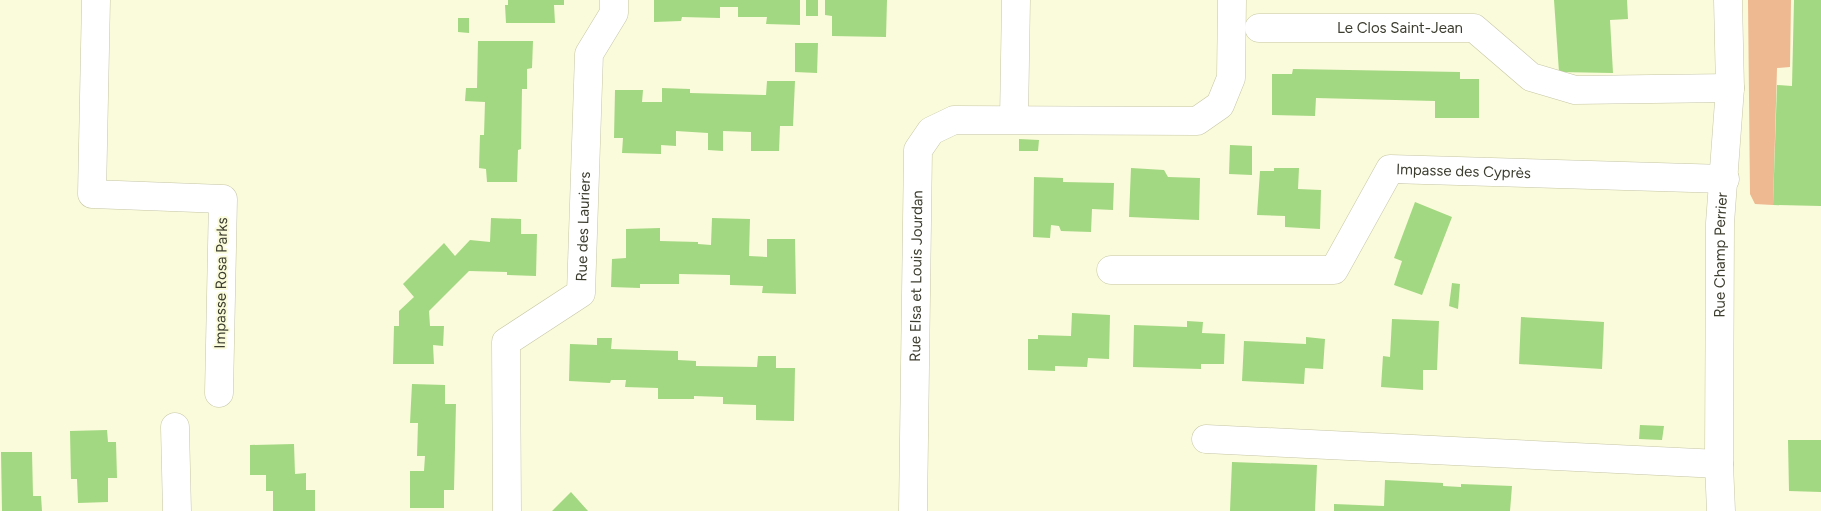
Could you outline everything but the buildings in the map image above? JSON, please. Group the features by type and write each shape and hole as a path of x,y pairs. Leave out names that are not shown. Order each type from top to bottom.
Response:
{"street":[{"name":"Impasse Rosa Parks","path":"96,0 92,194 223,199 219,394"},
{"name":"Rue des Lauriers","path":"507,511 506,342 580,293 589,54 614,14 614,0"},
{"path":"1014,119 1016,0"},
{"name":"Rue Elsa et Louis Jourdan","path":"913,511 918,150 932,131 954,120 1197,122 1220,105 1231,78 1232,0"},
{"name":"Rue Champ Perrier","path":"1721,511 1719,464 1720,223 1725,179 1730,88 1728,0"},
{"name":"Le Clos Saint-Jean","path":"1259,28 1474,28 1531,77 1574,90 1730,88"},
{"name":"Impasse des Cyprès","path":"1111,270 1334,270 1390,169 1725,179"},
{"path":"175,427 177,511"},
{"path":"1206,439 1719,464"}],"shaded area":[{"path":"1748,0 1791,0 1790,67 1777,68 1773,205 1755,204 1750,194"}]}
